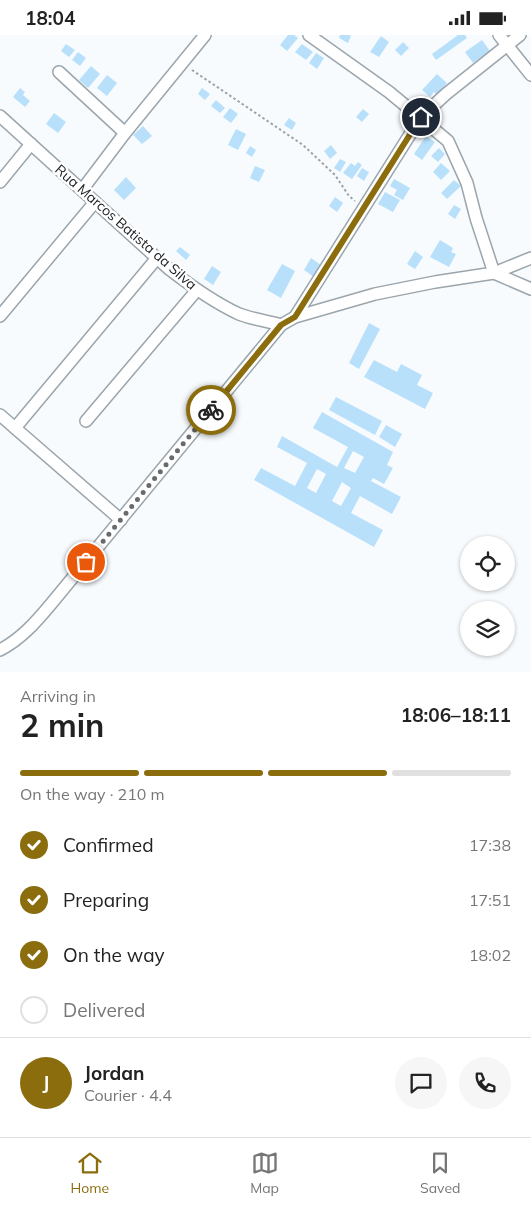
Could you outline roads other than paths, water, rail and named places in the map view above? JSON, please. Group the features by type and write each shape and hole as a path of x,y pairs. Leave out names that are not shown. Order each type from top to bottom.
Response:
{"street":[{"path":"82,190 125,133 205,35"},
{"path":"309,35 389,92 448,141 467,183 494,273 531,289"},
{"path":"499,35 531,75"},
{"path":"295,317 421,117 446,94 520,35"},
{"path":"59,72 125,133"},
{"name":"Rua Marcos Batista da Silva","path":"0,116 157,258 197,290 241,315 281,325"},
{"path":"0,182 31,144"},
{"path":"0,316 95,202"},
{"path":"15,428 157,258"},
{"path":"0,650 30,628 281,325 295,317 375,294 434,282 494,273 531,258"},
{"path":"86,421 197,290"},
{"path":"0,415 121,520"}]}
